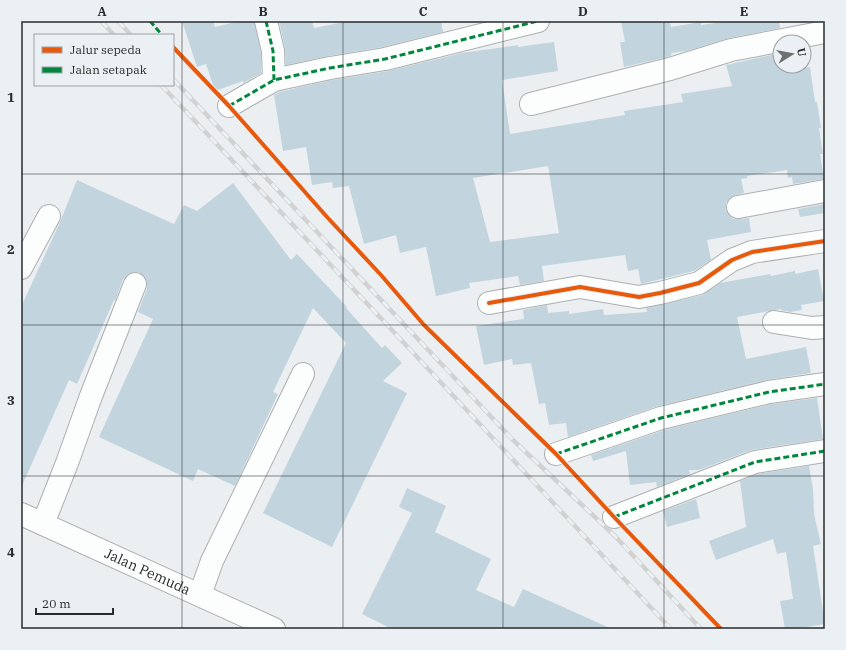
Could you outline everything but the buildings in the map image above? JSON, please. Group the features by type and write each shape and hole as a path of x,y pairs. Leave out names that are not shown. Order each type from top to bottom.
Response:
{"street":[{"path":"266,21 273,51 274,80"},
{"path":"229,106 274,80 330,68 385,59 538,21"},
{"path":"531,104 670,68 731,50 825,31 823,21"},
{"path":"738,207 825,191"},
{"path":"21,268 49,216"},
{"path":"489,303 580,287 639,297 699,283 732,260 752,252 825,241"},
{"path":"43,524 135,284"},
{"path":"774,322 812,328 825,327"},
{"path":"200,595 212,562 303,374"},
{"path":"556,454 661,418 769,392 825,384"},
{"path":"614,517 755,462 825,451"},
{"name":"Jalan Pemuda","path":"21,514 274,629"}],"railway":[{"path":"101,21 113,34"},
{"path":"118,21 130,34"},
{"path":"174,80 513,440 615,536 701,629"},
{"path":"162,86 671,629"}],"marked path":[{"path":"150,21 161,34"},
{"path":"266,21 273,51 274,80"},
{"path":"229,106 274,80 330,68 385,59 538,21"},
{"path":"556,454 661,418 769,392 825,384"},
{"path":"614,517 755,462 825,451"}],"cycle path":[{"path":"174,48 229,106 424,325 556,454 721,629"},
{"path":"489,303 580,287 639,297 699,283 732,260 752,252 825,241"}]}
